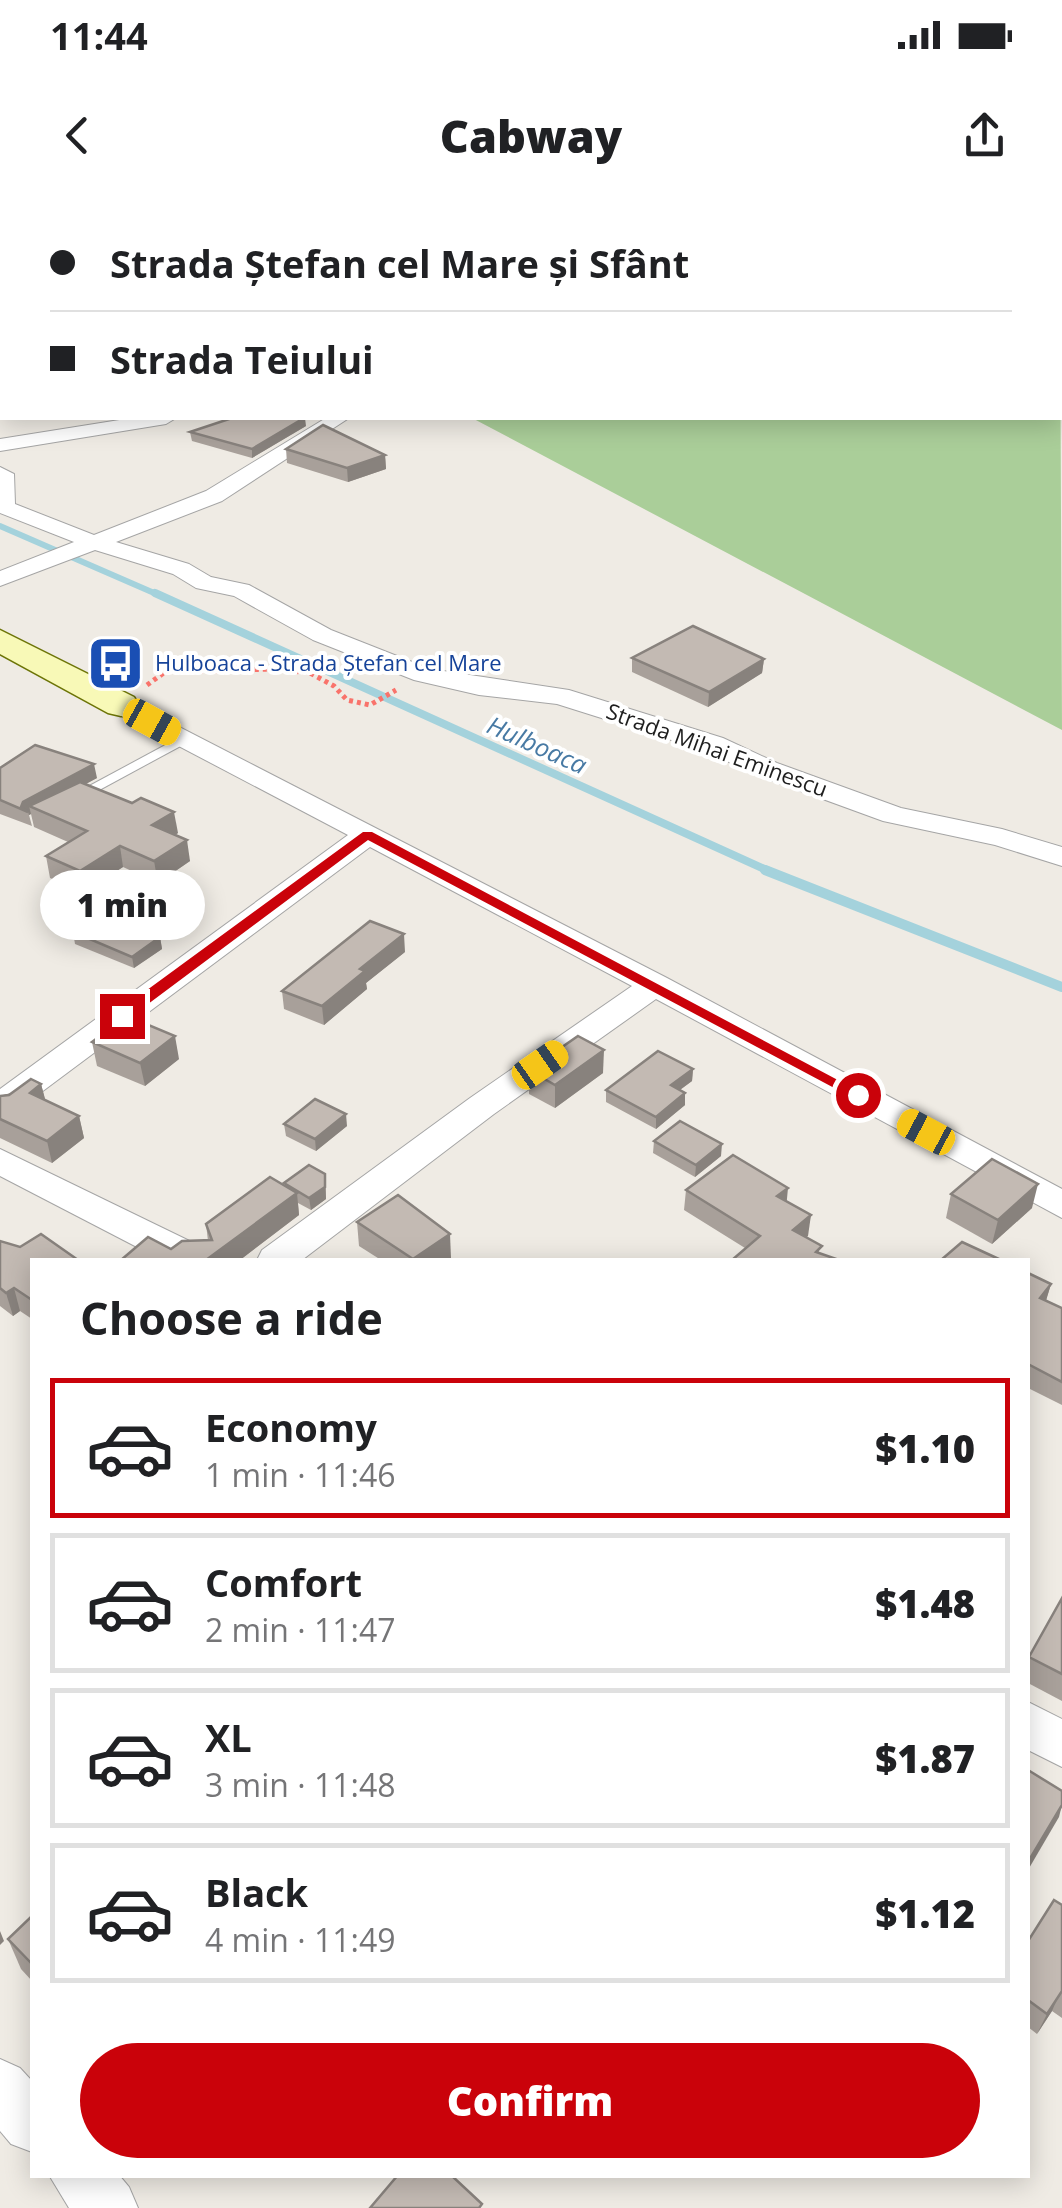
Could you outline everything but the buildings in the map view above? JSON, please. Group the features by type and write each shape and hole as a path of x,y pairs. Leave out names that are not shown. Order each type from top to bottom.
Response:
{"street":[{"path":"0,446 155,420"},
{"path":"163,420 185,434"},
{"path":"0,579 214,496 335,420"},
{"name":"Strada Mihai Eminescu","path":"0,473 4,474 2,506 86,545 180,569 204,582 241,590 322,635 423,675 479,687 560,696 713,744 768,769 893,815 1002,838 1062,858"},
{"path":"0,640 655,985 1062,1205"},
{"path":"0,1106 367,834"},
{"path":"279,1258 482,1106 655,985"},
{"path":"0,1161 190,1258"},
{"path":"1030,1725 1062,1745"},
{"path":"0,2088 30,2121"},
{"path":"82,2178 108,2208"}],"lane":[{"path":"66,803 184,739"}],"path":[{"path":"165,672 310,673 334,686 347,700 370,705 394,691"}],"green space":[{"path":"476,420 1061,420 1062,730"}],"waterway":[{"name":"Hulboaca","path":"0,526 161,596"},
{"name":"Hulboaca","path":"155,593 771,872"},
{"name":"Hulboaca","path":"765,870 1062,987"}],"place":[{"name":"Hulboaca - Strada Ștefan cel Mare","path":"116,663"}],"route":[{"path":"122,1016 367,834 858,1095"}]}
